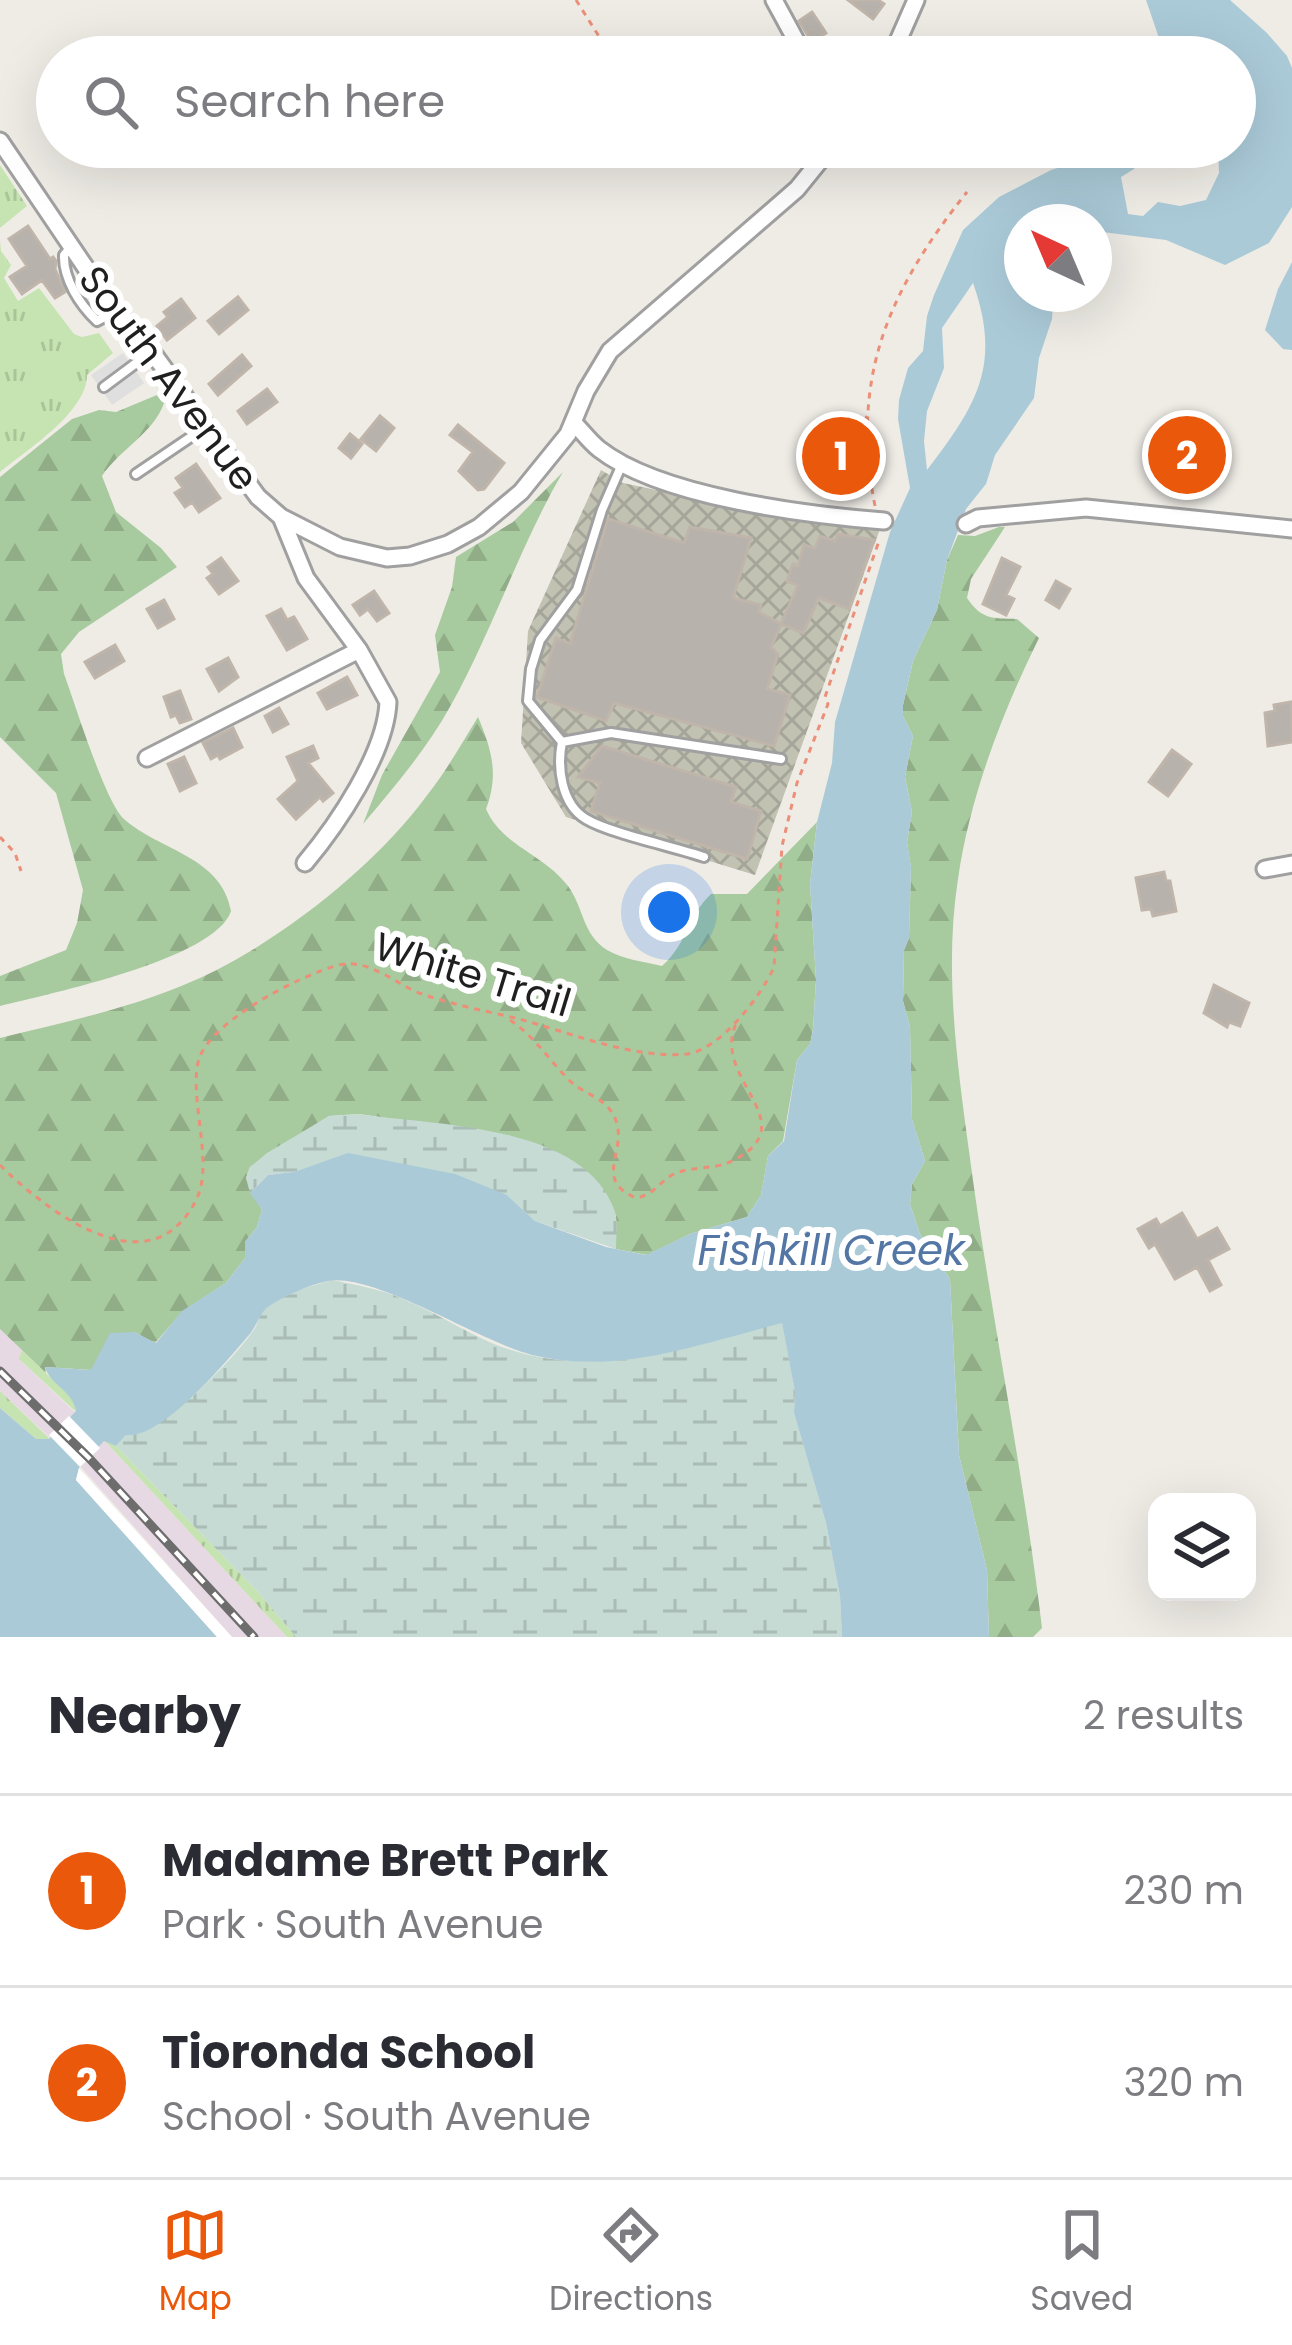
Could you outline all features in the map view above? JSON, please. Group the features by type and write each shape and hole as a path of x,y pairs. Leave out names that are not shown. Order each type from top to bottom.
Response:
{"street":[{"path":"773,0 793,36"},
{"path":"900,36 916,0"},
{"name":"South Avenue","path":"0,140 115,311 152,352 258,497 281,518 340,547 387,558 448,544 500,512 521,492 573,422 610,351 797,189 814,168"},
{"path":"573,422 599,449 622,463 678,485 882,524"},
{"path":"966,524 978,518 1086,508 1292,529"},
{"path":"281,518 306,578 381,684 388,711 350,799 305,863"},
{"path":"147,758 359,650"},
{"path":"1265,869 1292,864"}],"lane":[{"path":"104,387 152,352"},
{"path":"136,474 206,427"},
{"path":"622,463 577,590 541,640 528,701 562,742 560,775 570,804 586,819 704,856"},
{"path":"562,742 611,733 781,759"}],"path":[{"path":"576,0 599,36"},
{"path":"882,524 870,478 872,374 897,295 967,193"},
{"path":"852,442 871,410"},
{"name":"White Trail","path":"0,1165 68,1219 125,1244 149,1243 169,1234 188,1215 201,1187 204,1148 197,1062 211,1037 229,1021 285,989 340,964 364,965 421,994 636,1050 690,1054 712,1044 767,985 774,967 782,846 796,783 828,704 825,697 882,524"},
{"path":"0,837 15,853 21,872"},
{"path":"504,1016 551,1055 573,1084 596,1095 610,1110 618,1132 616,1182 622,1192 636,1198 655,1191 676,1173 733,1161 758,1137 763,1116 734,1070 731,1053 729,1040 738,1018"}],"shaded area":[{"path":"123,353 144,383 112,405 91,375"},
{"path":"601,470 623,483 802,519 880,529 755,875 566,817 521,743 528,631"},
{"path":"0,1329 22,1350 20,1360 104,1440 287,1637 232,1637 80,1466 0,1391"}],"green space":[{"path":"0,165 27,206 0,228"},
{"path":"0,240 11,265 4,278 18,301 39,288 74,334 99,333 113,353 87,375 67,416 0,472"},
{"path":"157,395 164,403 159,414 102,476 116,512 177,567 79,632 61,654 83,728 116,809 139,830 202,866 225,893 231,911 219,928 164,959 0,1006 0,976 66,950 83,890 56,793 0,737 0,477 72,419 99,410 116,412"},
{"path":"563,472 451,705 421,752 363,824 382,775 440,672 435,635 452,587 456,557 513,522"},
{"path":"1005,527 971,579 967,598 983,614 1017,619 1039,638 1000,725 971,817 954,913 952,981 969,1151 1042,1628 1033,1637 989,1637 987,1570 959,1455 950,1279 920,1234 910,1204 912,1184 925,1161 912,1119 910,1027 903,1001 912,812 905,777 913,736 903,705 913,661 937,610 947,560 958,535 975,536"},
{"path":"478,717 492,763 486,809 493,822 568,886 599,944 627,958 662,966 711,894 747,894 817,822 810,884 816,980 813,1029 810,1044 797,1060 783,1141 768,1156 761,1195 747,1217 690,1234 647,1255 616,1249 616,1215 511,1136 359,1114 329,1116 250,1167 246,1178 262,1210 245,1242 245,1258 226,1283 183,1311 155,1343 134,1332 91,1370 45,1367 46,1373 0,1329 0,1038 170,991 225,966 290,925 352,876 406,822 442,776"},
{"path":"359,1114 504,1134 573,1161 598,1183 615,1212 616,1249 535,1221 507,1195 416,1167 348,1154 294,1172 268,1175 250,1193 246,1178 250,1167 267,1153 329,1116"},
{"path":"332,1280 395,1296 494,1344 567,1361 675,1351 782,1322 795,1392 794,1413 826,1523 840,1596 842,1637 296,1637 116,1446 126,1435 157,1424 195,1394 245,1341 269,1305"},
{"path":"22,1350 74,1400 76,1412 19,1359"},
{"path":"0,1391 50,1439 36,1439 0,1408"},
{"path":"104,1440 116,1446 296,1637 287,1637"}],"water":[{"name":"Fishkill Creek","path":"1146,0 1230,0 1287,56 1292,68 1292,207 1269,243 1225,265 1166,240 1112,233 1112,204 1004,204 1004,312 1052,312 1052,319 1039,358 1034,398 995,455 986,484 966,509 947,560 937,610 913,661 903,705 913,736 905,777 912,812 903,1001 910,1027 912,1119 925,1161 912,1184 910,1204 920,1234 950,1279 959,1455 987,1570 989,1637 842,1637 840,1596 826,1523 794,1413 795,1392 782,1323 658,1355 564,1361 510,1347 373,1287 328,1281 269,1306 225,1363 174,1413 140,1433 126,1435 116,1446 104,1441 79,1468 76,1480 217,1637 0,1637 0,1408 36,1439 49,1439 76,1411 45,1367 91,1370 110,1333 134,1332 156,1343 182,1311 226,1283 245,1258 245,1242 262,1210 250,1193 268,1175 294,1172 348,1153 455,1174 507,1195 535,1221 606,1247 646,1255 690,1234 747,1217 761,1195 768,1156 784,1141 797,1060 810,1044 813,1030 816,980 810,884 817,822 832,763 835,722 890,532 910,488 899,400 908,368 923,351 927,316 963,230 999,197 1057,168 1134,168 1121,177 1128,214 1143,216 1158,202 1180,206 1206,200 1219,168 1256,168 1256,36 1158,36","holes":["973,283 985,338 984,361 971,404 927,470 927,411 944,368 942,328"]},
{"path":"1292,262 1292,350 1283,349 1265,330"}],"pier":[{"path":"69,1416 100,1448 80,1467 49,1435"},
{"path":"79,1468 232,1637 217,1637 76,1480"}],"building":[{"path":"848,0 878,0 884,4 873,19"},
{"path":"812,12 826,33 808,36 799,21"},
{"path":"28,226 56,261 65,292 55,298 42,280 22,294 10,277 27,266 9,239"},
{"path":"238,297 248,310 219,334 208,321"},
{"path":"181,299 195,318 167,340 157,326 168,317 164,312"},
{"path":"242,355 251,366 218,395 209,384"},
{"path":"267,389 277,402 247,424 238,411"},
{"path":"380,416 394,428 376,451 361,439"},
{"path":"458,425 504,463 484,489 478,490 459,471 473,452 450,435"},
{"path":"1178,433 1207,443 1196,476 1167,466"},
{"path":"350,434 362,444 351,458 339,448"},
{"path":"196,464 220,498 199,512 192,502 185,507 175,493 183,488 176,478"},
{"path":"608,519 684,543 690,527 751,538 733,598 761,605 759,612 781,624 771,648 778,654 767,689 790,695 774,746 614,703 606,721 537,697 556,638 570,644"},
{"path":"838,534 874,540 849,609 819,598 803,633 781,624 798,585 787,581 804,545 815,548 820,536 835,541"},
{"path":"221,558 238,581 219,594 207,578 213,574 208,567"},
{"path":"1002,558 1020,567 1006,595 1014,599 1006,615 983,604"},
{"path":"1056,581 1070,589 1059,608 1046,600"},
{"path":"374,591 389,613 377,621 368,609 360,615 353,605"},
{"path":"164,600 174,619 158,628 147,609"},
{"path":"281,609 287,620 294,617 307,639 287,650 267,616"},
{"path":"115,645 124,661 95,678 85,662"},
{"path":"228,658 238,677 219,691 207,669"},
{"path":"347,677 357,695 327,709 318,693"},
{"path":"180,691 191,719 180,723 176,715 171,717 164,697"},
{"path":"1291,702 1292,742 1268,746 1265,713 1275,711 1274,705"},
{"path":"279,708 288,724 273,732 265,716"},
{"path":"233,728 242,747 211,759 203,743"},
{"path":"313,746 318,758 308,763 333,793 323,801 320,797 296,819 278,799 298,781 287,757"},
{"path":"602,746 736,787 731,802 761,811 747,859 591,811 600,783 578,777"},
{"path":"1172,750 1191,764 1168,796 1149,782"},
{"path":"184,757 196,783 180,791 168,764"},
{"path":"1164,872 1176,911 1153,916 1151,909 1142,910 1136,878"},
{"path":"1214,985 1249,1003 1240,1026 1229,1022 1227,1027 1204,1013"},
{"path":"1182,1213 1197,1239 1217,1228 1229,1249 1208,1260 1221,1285 1210,1291 1197,1267 1175,1279 1155,1244 1149,1248 1138,1229 1156,1219 1160,1226"}],"railway":[{"path":"0,1371 89,1458 254,1637"}],"place":[{"name":"Tioronda School","path":"1187,455"},
{"name":"Madame Brett Park","path":"841,456"}]}
